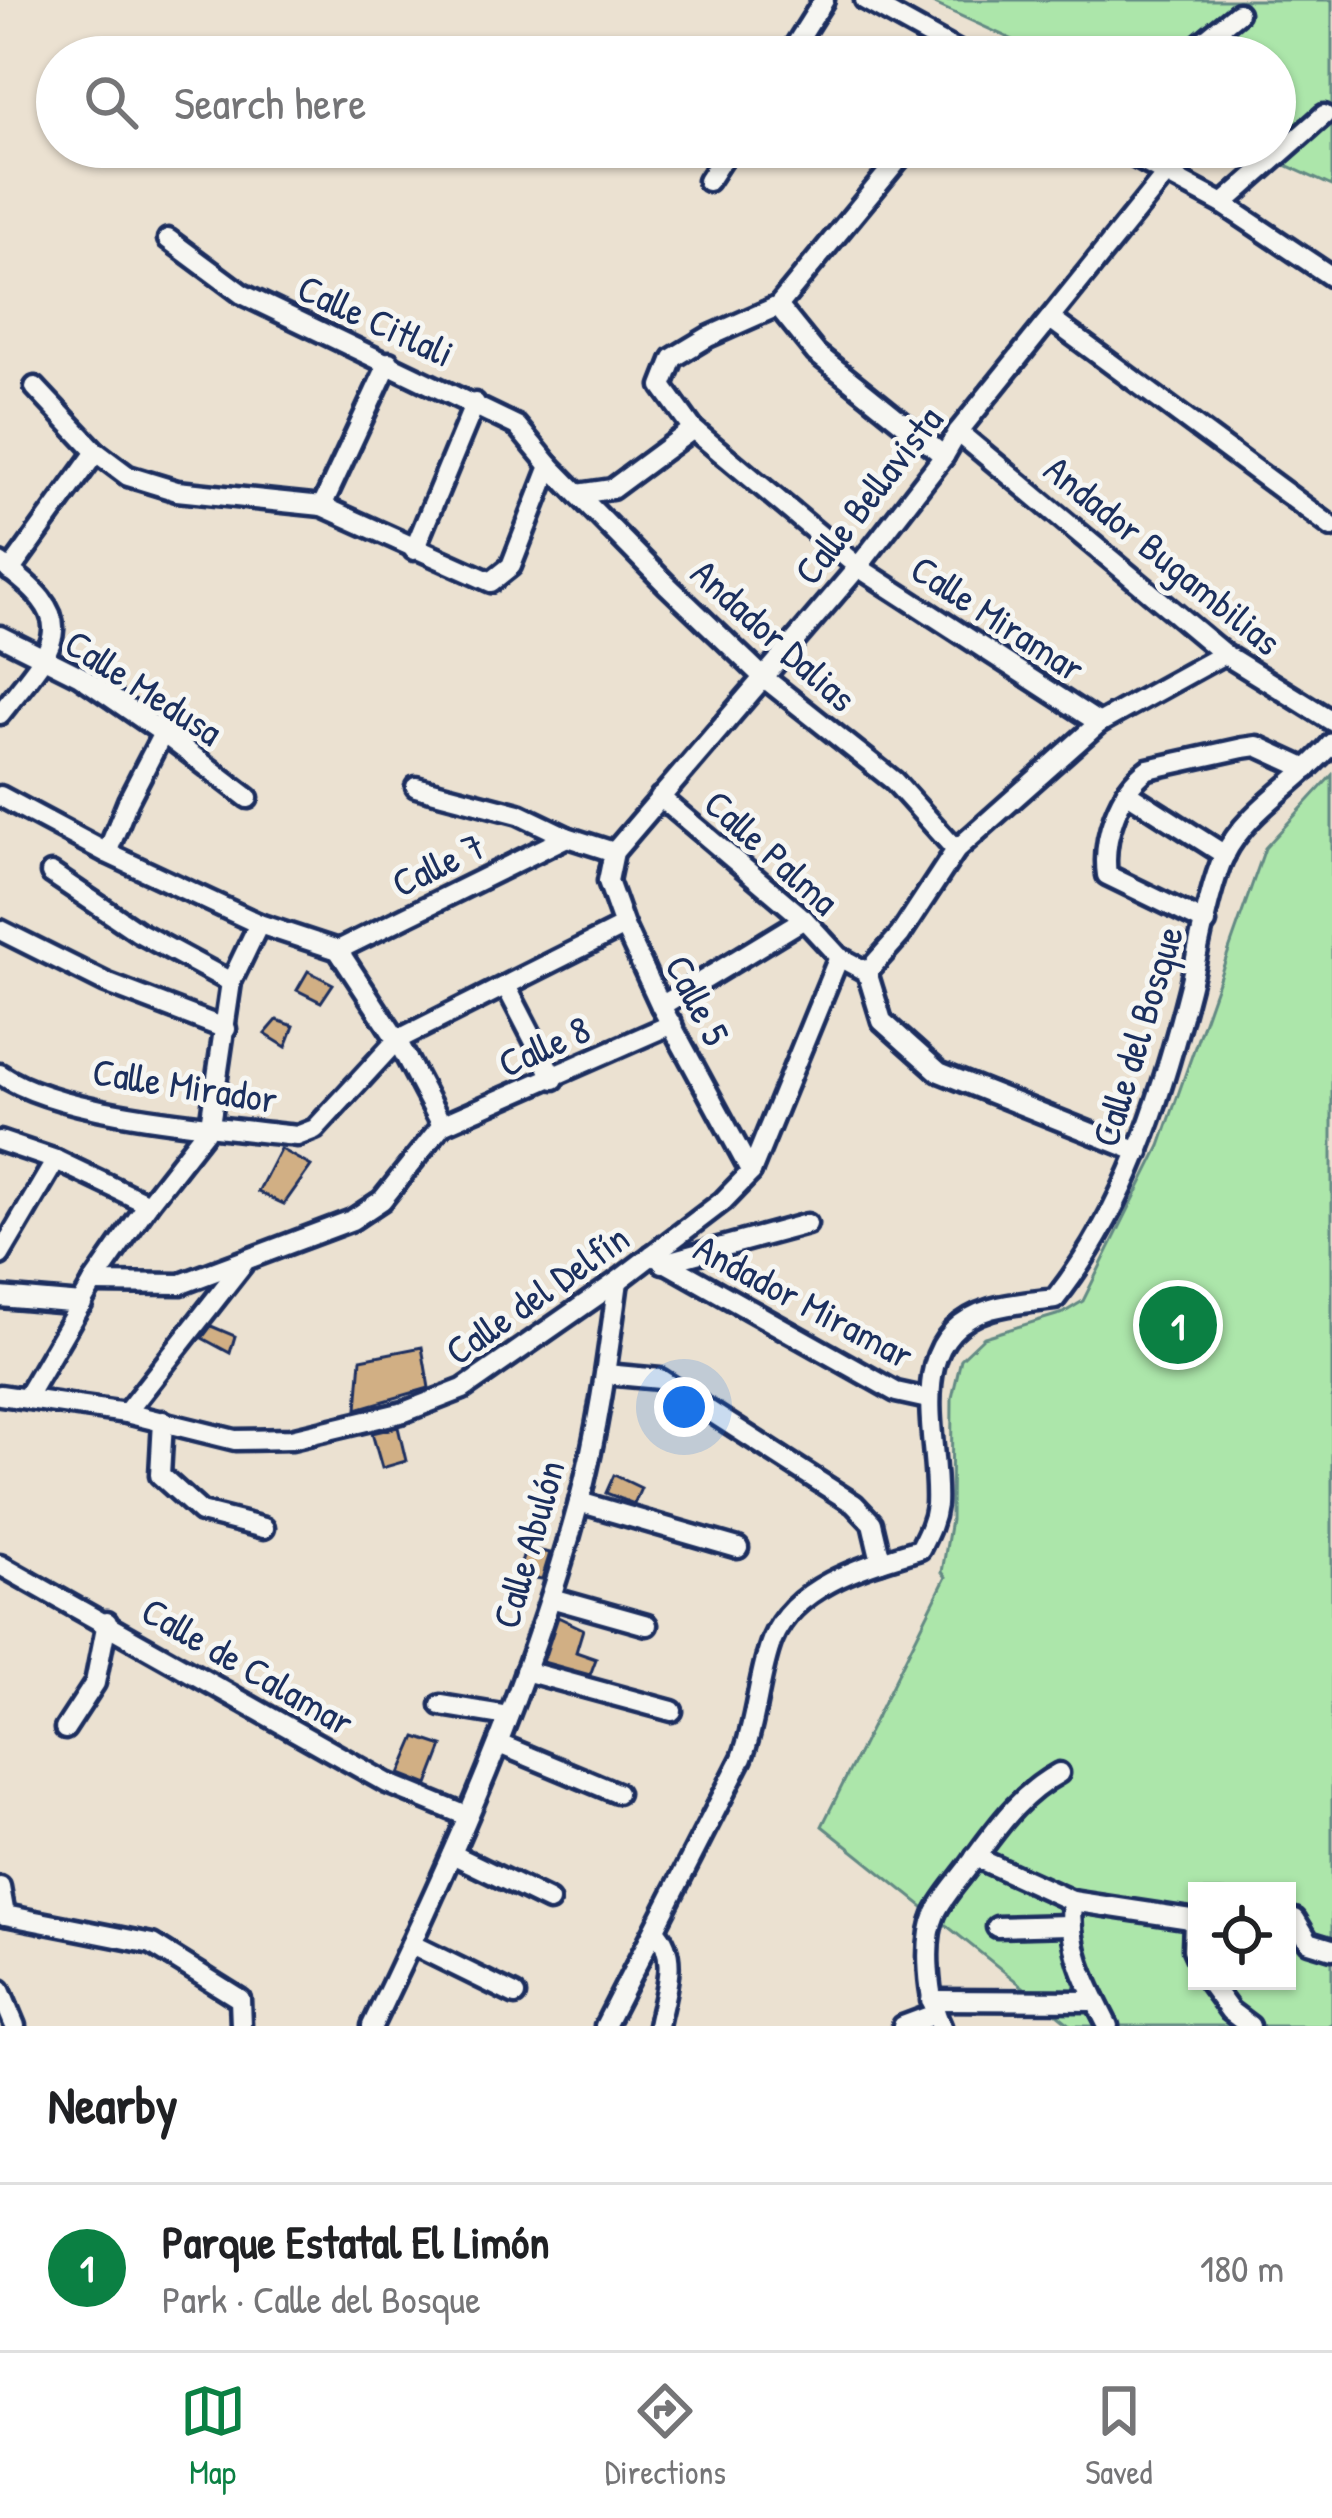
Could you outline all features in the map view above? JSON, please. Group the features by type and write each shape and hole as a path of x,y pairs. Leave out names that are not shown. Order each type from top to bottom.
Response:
{"street":[{"path":"801,36 824,0"},
{"path":"865,0 930,36"},
{"path":"1210,36 1238,13"},
{"path":"1296,140 1324,115"},
{"path":"708,182 717,168"},
{"path":"892,168 778,306 815,353 944,456"},
{"path":"1157,168 1223,204 1332,278"},
{"path":"1223,204 1264,168"},
{"name":"Calle Bellavista","path":"614,852 858,567 958,432 1167,173"},
{"name":"Calle Citlali","path":"168,239 242,294 517,426 550,466"},
{"name":"Calle Miramar","path":"778,306 673,358 662,386 693,429 858,567 1099,723"},
{"path":"1052,320 1332,527"},
{"path":"322,506 389,362"},
{"path":"35,387 96,452 128,476 177,490 322,506 490,582 512,566 550,466"},
{"path":"414,550 475,403"},
{"path":"578,494 612,489 693,429"},
{"name":"Andador Bugambilias","path":"958,432 1224,654 1332,722"},
{"path":"0,713 43,659 56,627 50,607 5,567 96,452"},
{"name":"Andador Dalias","path":"550,466 763,676 894,781 956,850"},
{"name":"Calle Medusa","path":"0,636 80,676 248,798"},
{"path":"1139,1152 939,1072 882,1021 862,971 900,935 956,850 1099,723 1224,654"},
{"path":"107,854 163,733"},
{"name":"Calle del Bosque","path":"605,2026 742,1758 754,1726 772,1640 801,1602 825,1586 920,1549 932,1526 936,1504 928,1399 938,1350 964,1324 989,1309 1055,1299 1091,1253 1139,1152 1168,1072 1225,854 1264,807 1332,743"},
{"path":"1206,923 1107,875 1103,851 1126,792 1148,770 1257,746 1307,769"},
{"path":"416,787 519,814 614,852"},
{"path":"1126,792 1225,854"},
{"path":"0,796 107,854 260,924 338,950 397,1040 442,1125 382,1200 352,1220 181,1284 93,1283"},
{"name":"Calle Palma","path":"661,797 803,919 838,957 862,971"},
{"name":"Calle 7","path":"338,950 567,837"},
{"name":"Calle 5","path":"614,852 608,880 624,926 661,1006 751,1172"},
{"path":"52,873 138,932 231,982"},
{"path":"661,1006 803,919"},
{"path":"26,1398 93,1283 210,1126 231,982 260,924"},
{"path":"397,1040 624,926"},
{"path":"0,930 106,983 226,1029"},
{"name":"Calle Palma","path":"751,1172 838,957"},
{"path":"506,986 554,1079"},
{"name":"Calle 8","path":"442,1125 671,1024"},
{"name":"Calle Mirador","path":"0,1074 17,1086 107,1111 298,1136 315,1129 397,1040"},
{"path":"0,1141 56,1160 148,1204"},
{"path":"0,1255 56,1160"},
{"name":"Calle del Delfín","path":"0,1395 126,1413 235,1440 291,1439 404,1412 463,1389 657,1259 751,1172"},
{"path":"657,1259 807,1224"},
{"name":"Andador Miramar","path":"657,1259 896,1392 928,1399"},
{"path":"126,1413 243,1264"},
{"name":"Calle Abulón","path":"372,2026 499,1744 551,1598 579,1502 606,1374 618,1281"},
{"path":"0,1297 82,1304"},
{"path":"606,1374 660,1379 854,1504 872,1522 881,1561"},
{"path":"163,1421 160,1475 201,1512 264,1528"},
{"path":"579,1502 739,1548"},
{"name":"Calle de Calamar","path":"0,1565 387,1784 467,1816"},
{"path":"551,1598 647,1624"},
{"path":"65,1729 95,1683 107,1622"},
{"path":"525,1671 672,1711"},
{"path":"440,1705 508,1716"},
{"path":"499,1744 616,1792"},
{"path":"937,2016 929,1958 934,1916 1019,1800 1059,1773"},
{"path":"452,1854 549,1901"},
{"path":"975,1857 1072,1901 1188,1919"},
{"path":"0,1887 2,1916 152,1944 240,1999 241,2026"},
{"path":"1072,1901 1073,1951 1108,2026"},
{"path":"1296,1921 1310,1942 1332,1949"},
{"path":"997,1927 1069,1925"},
{"path":"655,1930 667,1942 670,1957 658,2026"},
{"path":"411,1944 515,1995"},
{"path":"0,1990 15,2026"},
{"path":"1215,1990 1230,2011 1250,2026"},
{"path":"903,2026 937,2016 1095,2001"}],"green space":[{"path":"926,0 1332,0 1332,186 1292,168 1296,168 1296,36 1004,36"},
{"path":"1332,775 1332,2026 1072,2026 822,1826 946,1577 942,1572 951,1520 952,1398 961,1359 984,1337 1063,1313 1083,1301 1160,1146 1265,848"}],"building":[{"path":"308,971 333,984 321,1002 297,990"},
{"path":"277,1020 294,1026 286,1047 265,1034"},
{"path":"280,1149 311,1166 284,1204 258,1192"},
{"path":"211,1326 235,1336 230,1353 202,1338"},
{"path":"422,1347 429,1388 357,1409 361,1359"},
{"path":"398,1427 406,1461 382,1468 372,1433"},
{"path":"614,1475 641,1488 634,1504 606,1493"},
{"path":"526,1548 550,1553 542,1579 517,1575"},
{"path":"558,1617 583,1629 576,1652 596,1659 590,1675 543,1662"},
{"path":"416,1737 443,1746 428,1785 400,1774"}],"place":[{"name":"Parque Estatal El Limón","path":"1178,1325"}]}
